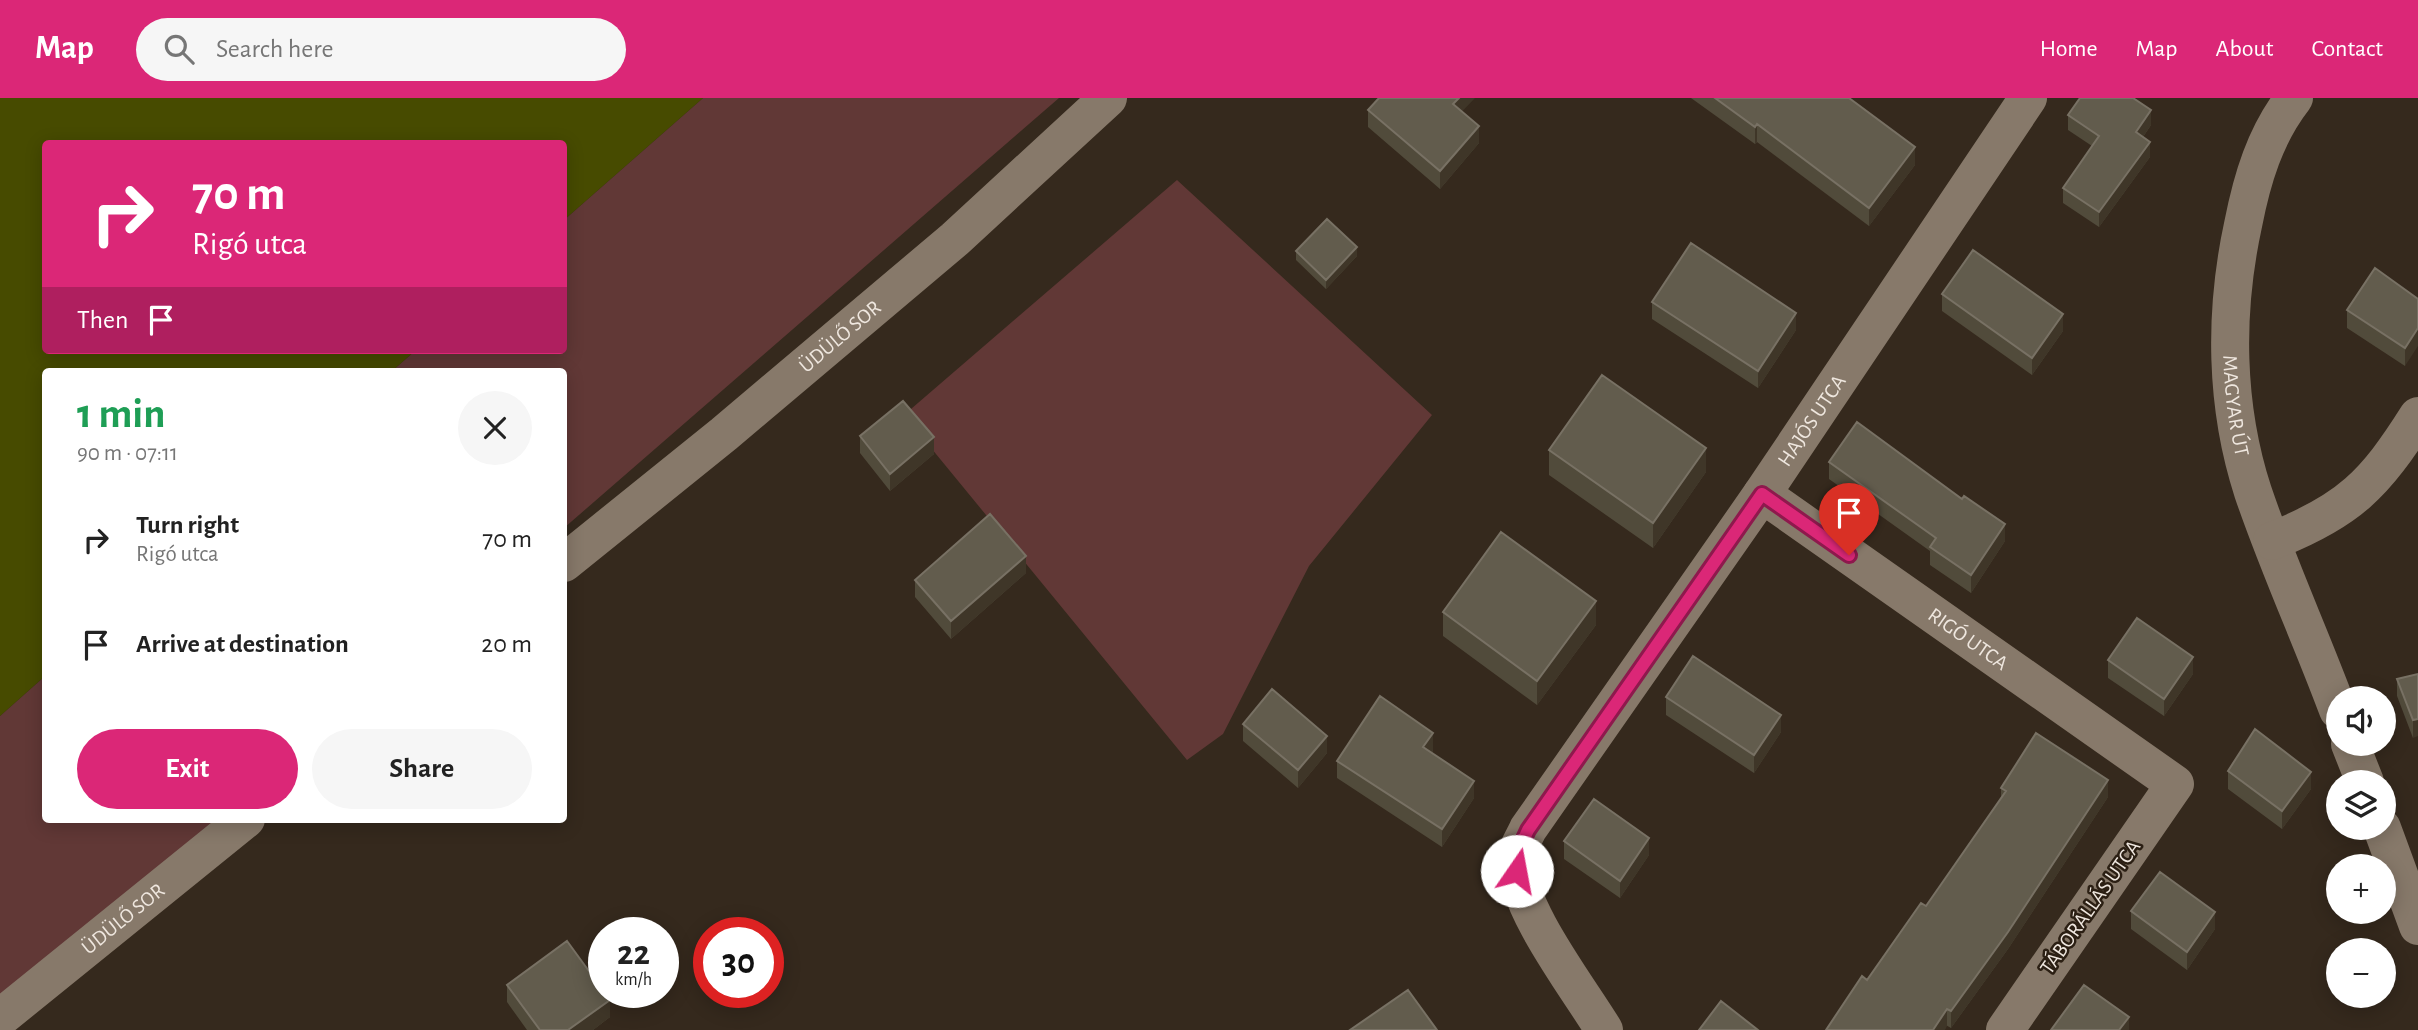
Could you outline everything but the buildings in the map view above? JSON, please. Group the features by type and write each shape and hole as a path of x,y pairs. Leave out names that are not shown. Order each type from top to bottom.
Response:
{"street":[{"name":"ÜDÜLŐ SOR","path":"567,561 955,239 1108,98"},
{"name":"HAJÓS UTCA","path":"1604,1030 1536,920 1519,885 1516,856 1528,830 1762,494 2028,98"},
{"name":"MAGYAR ÚT","path":"2277,107 2256,169 2233,272 2230,316 2235,413 2253,491 2329,686"},
{"path":"2272,541 2331,515 2352,499 2386,466 2418,416"},
{"name":"RIGÓ UTCA","path":"1762,494 2175,784"},
{"name":"TÁBORÁLLÁS UTCA","path":"2005,1030 2175,784"},
{"name":"ÜDÜLŐ SOR","path":"0,1018 241,823"},
{"path":"2386,840 2418,926"}],"shaded area":[{"path":"0,98 703,98 567,217 567,140 42,140 42,354 411,354 395,368 42,368 42,679 0,716"},
{"path":"703,98 1059,98 567,525 567,368 395,368 411,354 567,354 567,217"},
{"path":"1177,180 1432,415 1309,566 1223,734 1187,760 904,415"},
{"path":"42,679 42,823 224,823 0,1018 0,716"}],"route":[{"path":"1517,871 1516,856 1528,830 1762,494 1849,555"}]}
